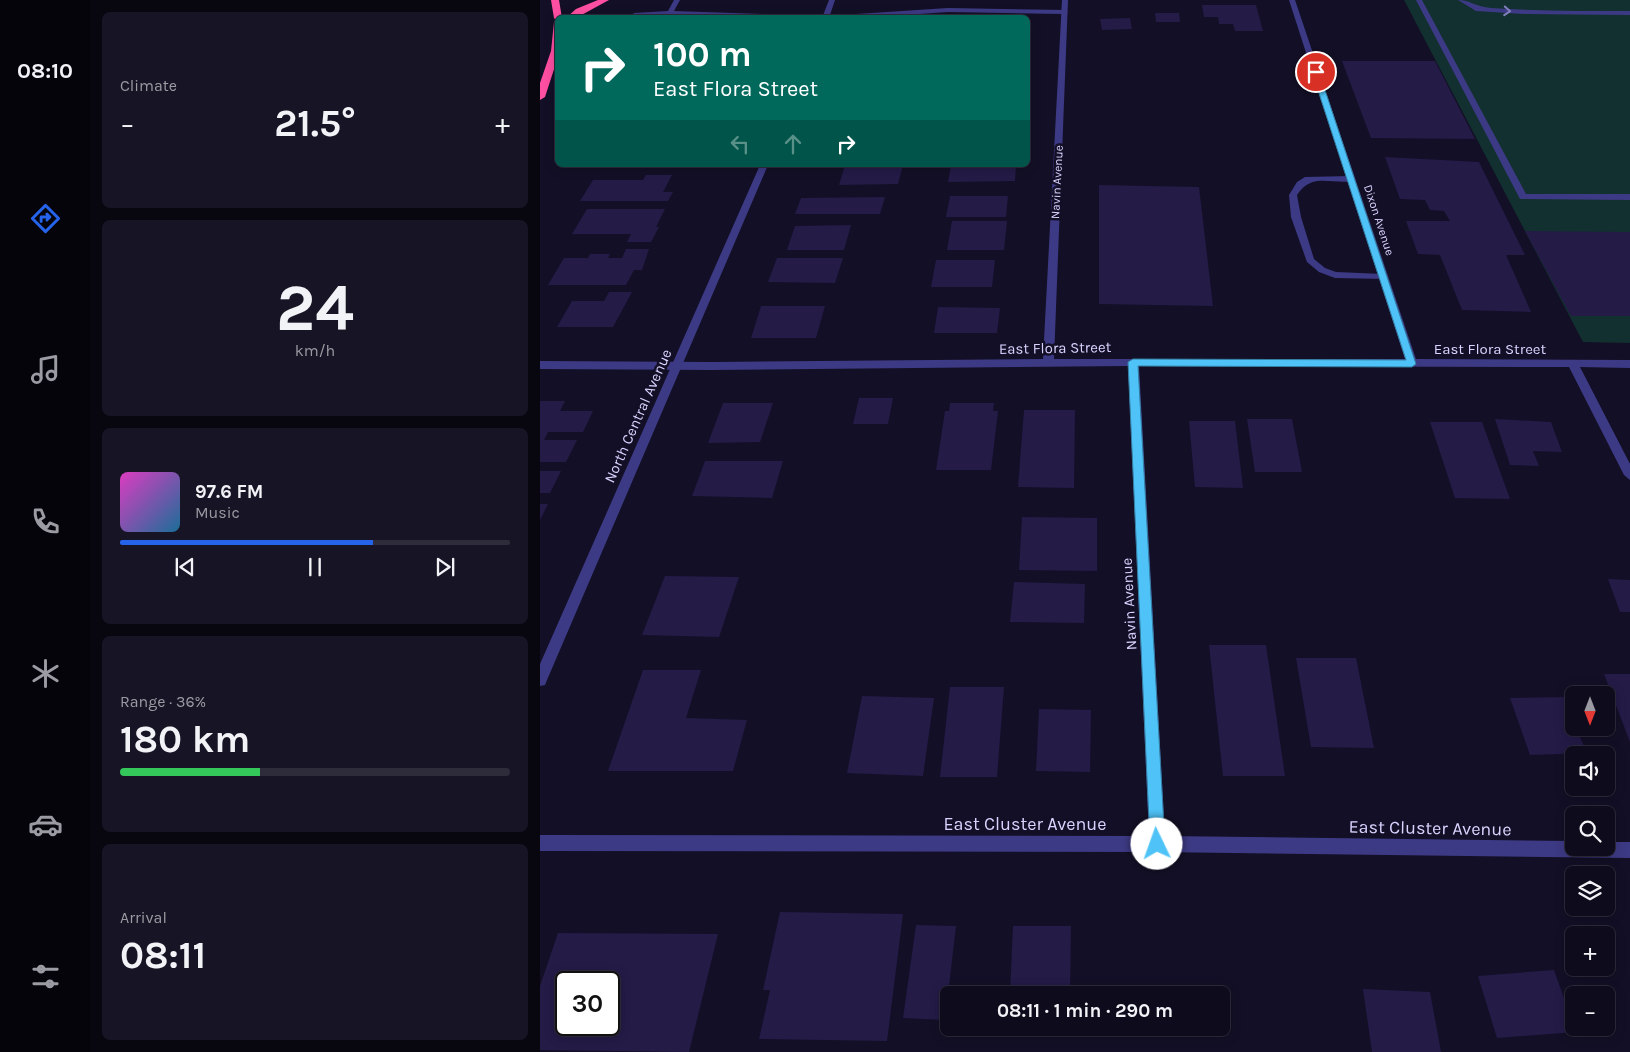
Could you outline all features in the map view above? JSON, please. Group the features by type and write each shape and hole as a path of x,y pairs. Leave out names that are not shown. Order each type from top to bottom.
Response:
{"highway":[{"path":"555,0 558,15"},
{"path":"574,15 605,0"},
{"path":"540,97 555,51"}],"street":[{"path":"670,13 677,0"},
{"path":"826,15 832,0"},
{"name":"Navin Avenue","path":"1048,364 1065,0"},
{"name":"Dixon Avenue","path":"1292,0 1412,364"},
{"path":"1419,0 1523,197 1630,197"},
{"path":"1461,0 1476,9 1523,12 1630,13"},
{"path":"871,15 948,10 1065,12"},
{"path":"634,15 670,13 732,15"},
{"name":"North Central Avenue","path":"540,680 763,167"},
{"path":"1351,179 1308,179 1300,184 1294,195 1296,217 1310,260 1322,270 1335,275 1383,277"},
{"name":"Navin Avenue","path":"1133,362 1157,844"},
{"name":"East Flora Street","path":"540,365 677,366 1133,362 1630,364"},
{"path":"1573,364 1630,475"},
{"name":"East Cluster Avenue","path":"540,843 1157,844 1630,850"}],"green space":[{"path":"1404,0 1630,0 1630,343 1583,342"}],"building":[{"path":"1202,5 1256,5 1263,31 1235,31 1233,24 1219,24 1218,17 1204,17"},
{"path":"1155,13 1179,13 1180,22 1156,22"},
{"path":"1130,18 1132,29 1102,30 1100,19"},
{"path":"1342,61 1435,61 1475,139 1371,138"},
{"path":"1385,157 1479,162 1525,255 1506,255 1531,312 1462,310 1440,255 1418,254 1406,221 1450,221 1444,211 1430,210 1425,200 1400,199"},
{"path":"844,167 902,167 898,184 839,185"},
{"path":"951,167 1016,167 1015,181 948,182"},
{"path":"646,175 672,175 663,192 673,192 668,201 580,201 593,180 643,180"},
{"path":"1099,185 1199,187 1213,306 1099,304"},
{"path":"950,196 1008,196 1006,217 946,217"},
{"path":"885,197 880,214 795,214 801,198"},
{"path":"587,209 665,209 656,227 659,227 651,242 627,242 631,234 572,234"},
{"path":"952,221 1007,221 1004,250 947,250"},
{"path":"851,225 844,250 787,250 795,226"},
{"path":"1525,231 1630,232 1630,316 1571,316"},
{"path":"626,249 649,249 642,270 634,270 626,285 548,285 564,258 588,258 590,254 610,254 608,258 622,258"},
{"path":"777,258 843,258 835,283 768,282"},
{"path":"936,260 995,260 992,287 931,287"},
{"path":"609,292 632,292 613,327 557,327 572,301 604,301"},
{"path":"761,306 825,306 816,338 751,338"},
{"path":"938,307 1000,308 997,333 934,333"},
{"path":"859,398 893,398 888,424 853,424"},
{"path":"540,401 565,401 560,411 593,411 583,432 548,432 544,440 577,440 566,462 540,462"},
{"path":"723,403 773,403 760,442 708,443"},
{"path":"950,403 994,403 993,411 998,411 991,470 936,470 945,411 949,411"},
{"path":"1024,410 1075,410 1074,488 1018,487"},
{"path":"1247,419 1292,419 1302,472 1255,472"},
{"path":"1495,419 1551,422 1562,452 1533,451 1539,466 1510,465"},
{"path":"1189,421 1235,421 1243,488 1195,487"},
{"path":"1430,422 1482,422 1510,499 1455,498"},
{"path":"705,461 783,461 772,498 692,496"},
{"path":"540,471 561,471 550,493 540,493"},
{"path":"540,504 548,504 540,520"},
{"path":"1022,517 1097,518 1097,571 1019,570"},
{"path":"665,576 739,577 719,637 642,635"},
{"path":"1608,579 1630,580 1630,612 1620,612"},
{"path":"1014,582 1085,584 1084,623 1010,622"},
{"path":"1209,645 1266,645 1285,776 1223,776"},
{"path":"1296,658 1356,658 1374,748 1311,747"},
{"path":"643,670 701,670 686,718 747,720 733,771 608,771"},
{"path":"1604,674 1630,674 1630,742 1615,703 1615,686 1609,686"},
{"path":"950,687 1004,687 997,777 940,777"},
{"path":"862,696 934,698 923,776 847,773"},
{"path":"1564,697 1565,736 1580,736 1584,746 1565,746 1565,754 1530,755 1510,698"},
{"path":"1039,709 1091,710 1090,772 1036,771"},
{"path":"780,912 903,914 887,1041 759,1039 770,990 763,990"},
{"path":"916,925 956,926 949,986 940,986 940,1020 903,1018"},
{"path":"1013,926 1071,926 1070,986 1010,986"},
{"path":"558,933 718,934 689,1052 540,1050 540,986"},
{"path":"1554,970 1565,1001 1565,1033 1497,1038 1478,976"},
{"path":"1363,989 1430,992 1441,1052 1372,1052"}],"route":[{"path":"1157,844 1133,362 1412,364 1316,72"}]}
